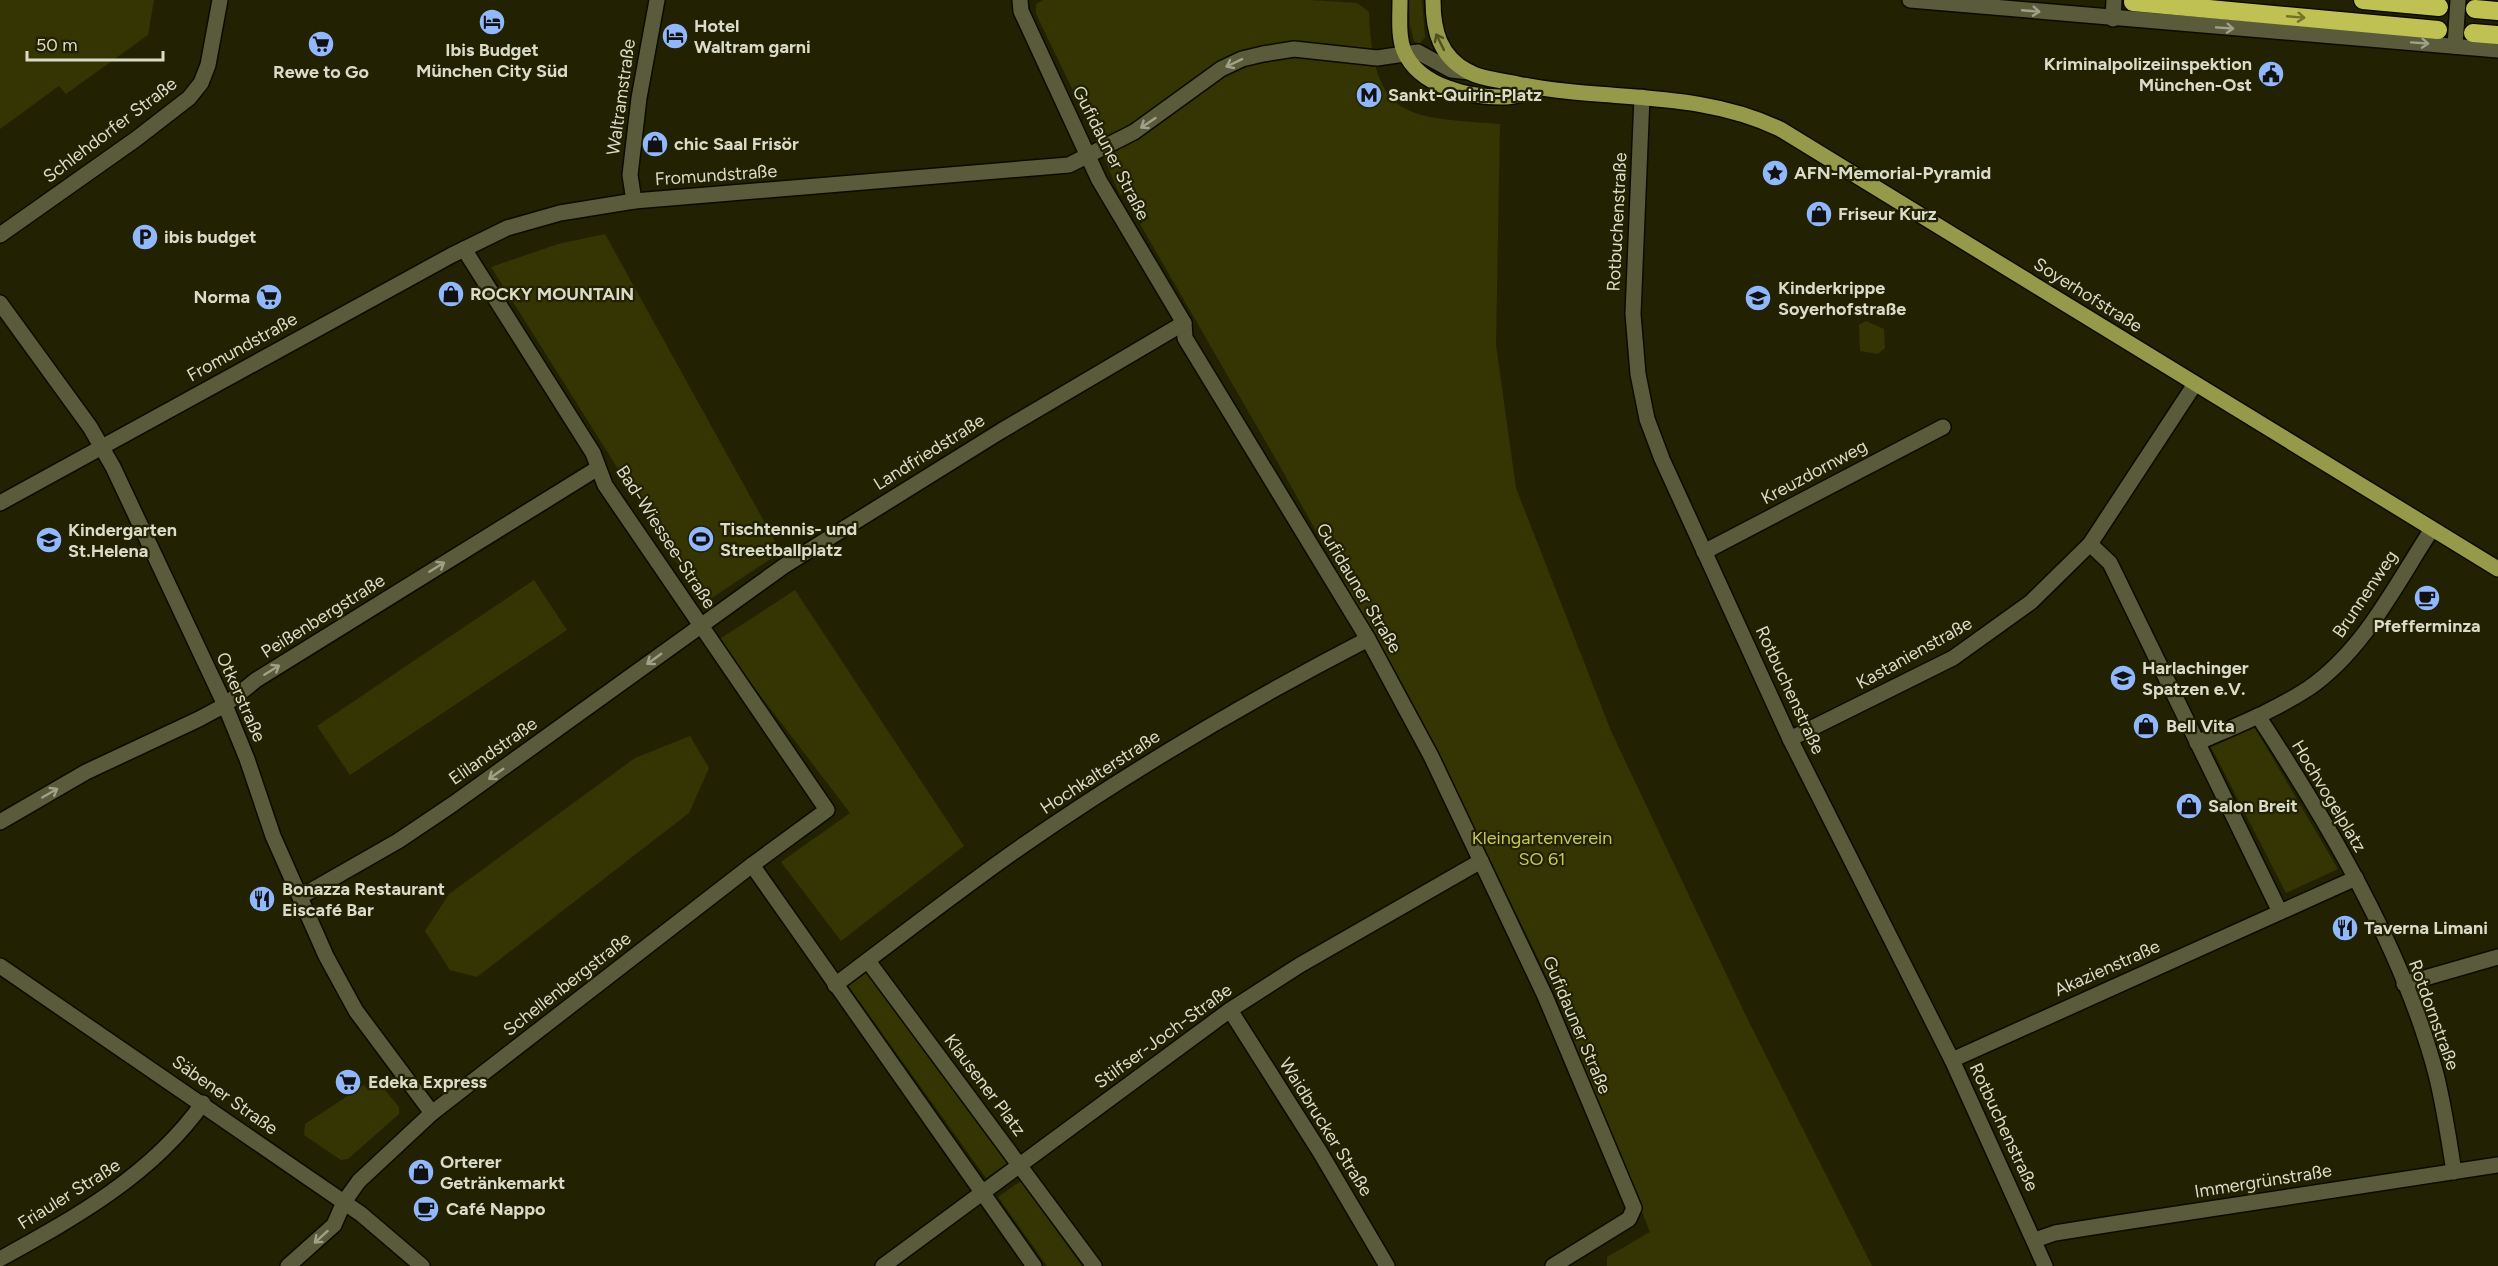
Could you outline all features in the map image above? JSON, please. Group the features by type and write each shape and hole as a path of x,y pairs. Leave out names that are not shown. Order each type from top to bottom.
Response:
{"highway":[{"path":"2363,0 2439,7"},
{"path":"2133,2 2438,30"},
{"path":"2475,9 2498,11"},
{"path":"2473,33 2498,35"}],"main road":[{"path":"1400,0 1400,34 1405,53 1420,72 1451,89 1507,97 1544,89"},
{"path":"1433,0 1433,23 1437,37 1456,63 1470,72 1544,89 1642,97"},
{"name":"Soyerhofstraße","path":"1642,97 1730,109 1780,129 2498,569"}],"street":[{"name":"Schlehdorfer Straße","path":"0,235 136,139 189,98 201,83 220,0"},
{"name":"Waltramstraße","path":"634,201 630,175 649,37 657,0"},
{"name":"Gufidauner Straße","path":"1020,0 1021,11 1088,157 1121,219 1184,323 1185,338 1190,348 1368,639 1431,756 1545,996 1634,1208 1633,1215 1553,1266"},
{"path":"1910,0 2112,19 2498,50"},
{"path":"2112,19 2114,0"},
{"path":"2455,46 2458,0"},
{"name":"Fromundstraße","path":"0,503 464,249 518,225 560,213 634,201 1069,165 1134,132 1221,69 1242,59 1294,49 1365,59 1418,52 1451,70 1470,72"},
{"name":"Rotbuchenstraße","path":"1642,97 1633,294 1638,374 1647,419 1704,552 1790,739 1952,1060 2045,1266"},
{"name":"Bad-Wiessee-Straße","path":"464,249 593,453 605,485 827,810"},
{"name":"Otkerstraße","path":"0,303 102,446 225,705 251,770 273,836 326,956 356,1011 432,1113"},
{"name":"Landfriedstraße","path":"701,625 848,525 1184,323"},
{"name":"Kastanienstraße","path":"1790,739 1953,658 2031,602 2090,544 2195,384"},
{"name":"Kreuzdornweg","path":"1704,552 1943,427"},
{"name":"Peißenbergstraße","path":"0,822 86,772 225,705 256,680 598,468"},
{"name":"Brunnenweg","path":"2197,742 2258,716 2311,686 2344,658 2367,630 2432,529"},
{"path":"2090,544 2110,563 2280,912"},
{"name":"Elilandstraße","path":"300,897 398,841 453,804 701,625"},
{"name":"Hochkalterstraße","path":"868,961 1024,844 1169,751 1283,683 1368,639"},
{"name":"Hochvogelplatz","path":"2258,716 2356,878 2280,912"},
{"name":"Schellenbergstraße","path":"288,1266 334,1225 344,1202 359,1181 432,1113 752,865 827,810"},
{"name":"Stilfser-Joch-Straße","path":"883,1266 1230,1010 1300,965 1481,861"},
{"path":"752,865 1034,1266"},
{"name":"Rotdornstraße","path":"2356,878 2404,984 2435,1072 2454,1172"},
{"name":"Akazienstraße","path":"1952,1060 2280,912"},
{"path":"2404,984 2498,957"},
{"path":"835,985 868,961"},
{"name":"Klausener Platz","path":"868,961 1094,1266"},
{"name":"Säbener Straße","path":"0,966 203,1103 344,1202 422,1266"},
{"name":"Waidbrucker Straße","path":"1230,1010 1320,1152 1387,1266"},
{"name":"Friauler Straße","path":"0,1259 100,1201 135,1176 190,1121 203,1103"},
{"name":"Immergrünstraße","path":"2035,1240 2055,1233 2498,1166"}],"green space":[{"path":"0,0 154,0 148,35 66,94 59,86 0,129"},
{"name":"Kleingartenverein SO 61","path":"1043,0 1310,0 1357,3 1369,12 1372,48 1378,74 1387,93 1401,106 1418,114 1440,119 1500,124 1496,345 1516,488 1611,731 1748,1020 1872,1266 1607,1266 1607,1257 1650,1232 1556,995 1421,719 1278,463 1140,224 1149,218 1132,189 1120,195 1092,130 1036,14 1036,4"},
{"path":"1409,0 1422,0 1425,37 1420,44 1414,41 1410,25"},
{"path":"605,234 781,552 703,604 491,267 558,244"},
{"path":"1866,321 1884,329 1885,348 1878,354 1860,351 1859,325"},
{"path":"534,580 567,630 350,775 317,726"},
{"path":"795,590 964,846 841,941 781,862 850,813 718,640"},
{"path":"2255,728 2338,869 2286,893 2211,747"},
{"path":"690,736 709,768 689,813 477,977 450,970 425,931 449,894 635,758"},
{"path":"872,966 1011,1160 986,1178 847,984"},
{"path":"379,1083 399,1107 399,1114 348,1159 341,1160 304,1135 305,1124 364,1085 369,1091"},
{"path":"1021,1181 1082,1266 1047,1266 998,1197"}],"place":[{"name":"Ibis Budget München City Süd","path":"492,22"},
{"name":"Hotel Waltram garni","path":"675,36"},
{"name":"Rewe to Go","path":"321,44"},
{"name":"Kriminalpolizeiinspektion München-Ost","path":"2271,74"},
{"name":"Sankt-Quirin-Platz","path":"1369,95"},
{"name":"chic Saal Frisör","path":"655,144"},
{"name":"AFN-Memorial-Pyramid","path":"1775,173"},
{"name":"Friseur Kurz","path":"1819,214"},
{"name":"ibis budget","path":"145,237"},
{"name":"ROCKY MOUNTAIN","path":"451,294"},
{"name":"Norma","path":"269,297"},
{"name":"Kinderkrippe Soyerhofstraße","path":"1758,298"},
{"name":"Tischtennis- und Streetballplatz","path":"701,539"},
{"name":"Kindergarten St.Helena","path":"49,540"},
{"name":"Pfefferminza","path":"2427,598"},
{"name":"Harlachinger Spatzen e.V.","path":"2123,678"},
{"name":"Bell Vita","path":"2146,726"},
{"name":"Salon Breit","path":"2189,806"},
{"name":"Bonazza Restaurant Eiscafé Bar","path":"262,899"},
{"name":"Taverna Limani","path":"2345,928"},
{"name":"Edeka Express","path":"348,1082"},
{"name":"Orterer Getränkemarkt","path":"421,1172"},
{"name":"Café Nappo","path":"426,1209"}]}
